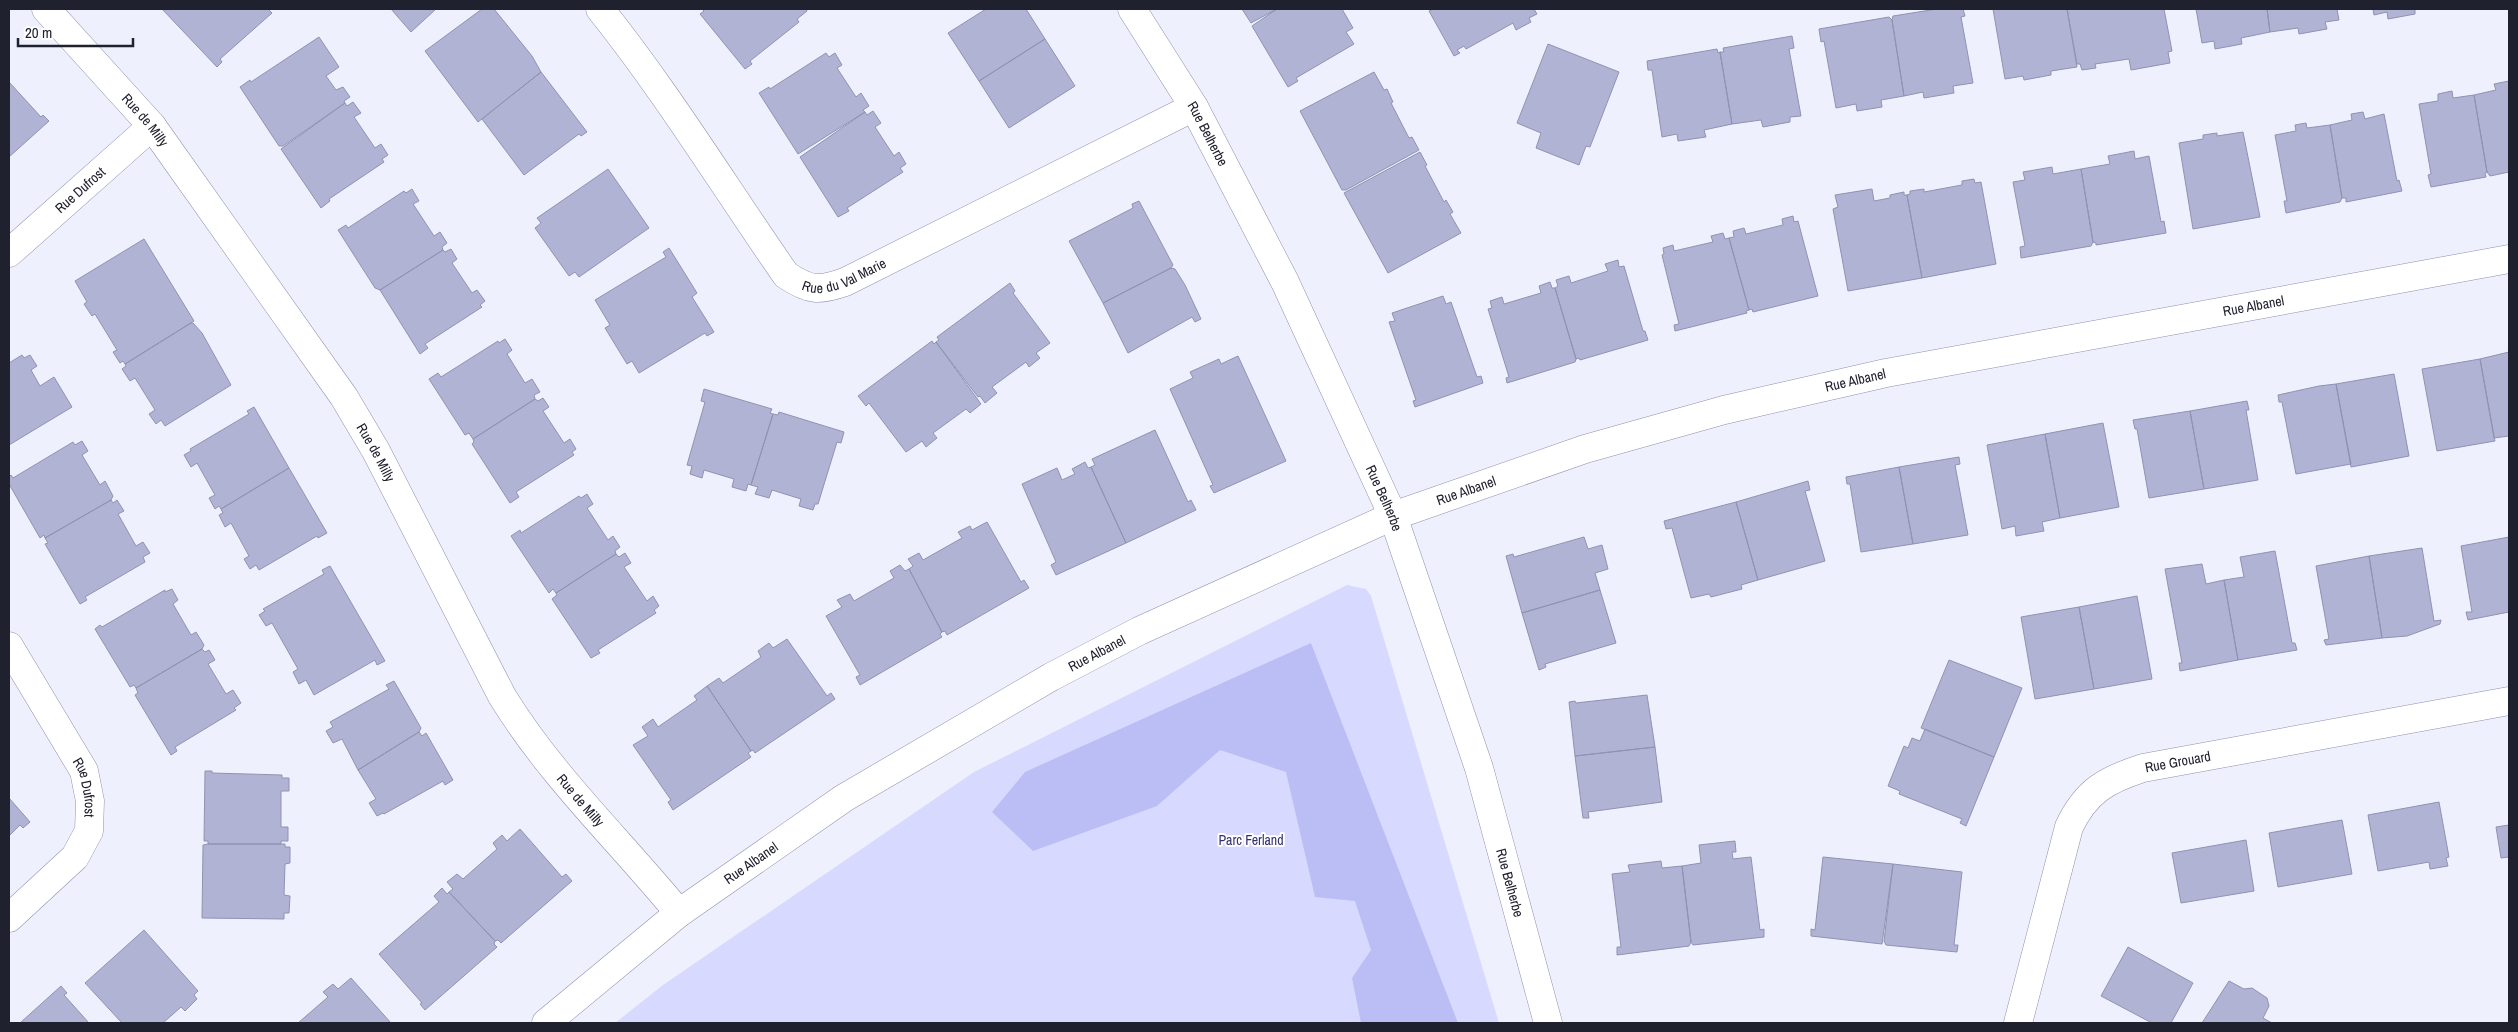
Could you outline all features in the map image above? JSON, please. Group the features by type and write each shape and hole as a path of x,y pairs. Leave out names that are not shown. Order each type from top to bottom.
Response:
{"street":[{"name":"Rue de Milly","path":"46,9 152,126 344,397 376,451 498,688 519,724 548,763 679,913"},
{"name":"Rue du Val Marie","path":"600,9 646,67 786,276 804,287 824,289 845,282 1194,107"},
{"name":"Rue Belherbe","path":"1132,9 1194,107 1285,282 1393,516 1479,768 1548,1023"},
{"name":"Rue Dufrost","path":"9,253 152,126"},
{"name":"Rue Albanel","path":"546,1023 679,913 844,798 1052,677 1138,631 1393,516 1585,449 1724,410 1806,390 2509,259"},
{"name":"Rue Dufrost","path":"9,646 84,771 90,801 89,831 75,858 9,918"},
{"name":"Rue Grouard","path":"2018,1023 2069,827 2079,806 2097,789 2118,776 2143,768 2509,701"}],"green space":[{"name":"Parc Ferland","path":"1347,585 1366,589 1371,596 1499,1023 615,1023 663,985 974,772"}],"shaded area":[{"path":"1311,643 1458,1023 1361,1023 1352,978 1371,950 1355,901 1315,897 1286,772 1220,750 1157,806 1033,851 992,812 1025,772"}],"building":[{"path":"162,9 268,9 272,13 220,59 222,62 217,67"},
{"path":"391,9 436,9 411,32"},
{"path":"482,9 494,9 532,56 541,72 478,122 425,51"},
{"path":"702,9 806,9 807,11 797,19 799,22 750,61 752,64 745,69 700,14 704,11"},
{"path":"986,9 1026,9 1045,39 979,81 948,33"},
{"path":"1242,9 1277,9 1251,23"},
{"path":"1277,9 1342,9 1353,28 1346,32 1354,44 1296,78 1298,81 1288,87 1252,26"},
{"path":"1433,9 1534,9 1537,14 1529,18 1531,22 1516,30 1513,23 1466,49 1464,46 1457,50 1460,53 1454,56 1429,11"},
{"path":"1937,9 1963,9 1965,16 1961,17 1973,83 1953,86 1954,93 1924,98 1923,92 1904,96 1892,20 1893,16"},
{"path":"1993,9 2067,9 2077,67 2051,71 2051,75 2024,80 2023,76 2005,79"},
{"path":"2067,9 2164,9 2172,51 2168,52 2170,63 2131,70 2129,59 2095,64 2096,68 2082,70 2080,64 2077,64"},
{"path":"2196,9 2267,9 2270,32 2241,38 2242,44 2215,49 2214,41 2202,43"},
{"path":"2267,9 2337,9 2339,20 2325,22 2327,29 2299,34 2298,28 2270,32"},
{"path":"2373,9 2415,9 2415,14 2388,19 2387,12 2374,15"},
{"path":"1889,17 1892,20 1904,96 1881,100 1882,107 1857,111 1856,104 1836,108 1824,41 1821,42 1819,29"},
{"path":"1792,36 1794,48 1789,49 1801,116 1790,117 1790,122 1763,127 1761,120 1732,124 1720,52 1724,52 1723,48"},
{"path":"319,37 339,67 326,76 336,90 343,87 350,97 344,101 345,103 283,146 279,146 240,87 250,80 251,82"},
{"path":"1045,39 1075,86 1009,128 979,81"},
{"path":"1548,44 1619,72 1590,147 1586,146 1579,165 1536,148 1541,133 1517,123"},
{"path":"1717,49 1718,53 1720,52 1732,124 1704,130 1706,137 1678,141 1677,134 1662,137 1652,70 1648,70 1647,61"},
{"path":"826,53 829,57 835,53 842,65 837,68 856,97 861,93 869,106 863,110 865,112 798,154 759,93 769,87 770,89"},
{"path":"541,72 587,132 581,136 579,134 524,175 482,119"},
{"path":"1374,72 1384,90 1387,89 1393,102 1391,103 1409,138 1412,137 1419,150 1346,190 1342,190 1300,111"},
{"path":"2509,81 2509,172 2490,176 2487,172 2474,95 2496,90 2494,84"},
{"path":"9,82 41,117 43,115 49,121 9,157"},
{"path":"2452,91 2453,98 2474,95 2487,172 2485,173 2486,177 2431,187 2428,175 2431,174 2419,104 2438,101 2438,94"},
{"path":"353,102 361,113 354,117 375,148 381,144 388,155 382,159 384,162 329,199 330,201 321,208 281,149 345,103 347,106"},
{"path":"873,111 881,123 875,127 894,156 899,152 906,164 900,168 903,172 847,208 849,211 838,217 800,157 865,112 867,115"},
{"path":"2363,112 2365,119 2384,114 2397,181 2399,180 2402,191 2346,202 2346,198 2342,198 2330,125 2352,120 2351,114"},
{"path":"2306,123 2307,128 2330,125 2342,198 2340,202 2286,213 2284,201 2287,201 2275,135 2296,131 2295,125"},
{"path":"2243,132 2260,217 2193,229 2179,143 2203,139 2203,135 2217,133 2217,136"},
{"path":"2134,151 2135,159 2149,156 2161,222 2164,221 2166,233 2096,245 2093,242 2081,169 2110,164 2108,156"},
{"path":"1420,152 1427,165 1425,166 1444,202 1446,200 1453,212 1450,214 1461,233 1388,273 1344,193"},
{"path":"2052,167 2053,174 2081,169 2093,242 2091,246 2021,258 2020,247 2025,246 2013,182 2025,180 2023,172"},
{"path":"608,169 649,228 579,277 575,272 569,276 535,228 541,223 537,218"},
{"path":"1974,179 1975,183 1981,182 1996,264 1922,278 1907,195 1910,194 1910,191 1924,189 1924,192 1962,185 1962,181"},
{"path":"412,189 419,201 413,204 434,236 440,232 447,243 442,247 443,250 380,290 375,288 338,230 346,225 348,228 404,191 406,193"},
{"path":"1872,189 1874,201 1890,198 1890,195 1904,192 1904,195 1907,195 1922,278 1848,291 1833,209 1838,207 1835,195"},
{"path":"1139,201 1173,265 1171,268 1103,303 1069,241 1133,208 1132,204"},
{"path":"1793,216 1794,222 1798,221 1818,296 1753,312 1752,309 1749,310 1729,238 1734,237 1733,231 1744,228 1746,234 1783,225 1782,219"},
{"path":"1723,233 1725,239 1729,238 1749,310 1746,311 1747,313 1675,331 1674,325 1679,324 1662,255 1664,254 1663,248 1673,245 1674,251 1713,242 1711,236"},
{"path":"144,239 194,321 125,364 123,361 120,363 113,352 117,350 95,314 92,316 84,304 87,302 75,281"},
{"path":"669,248 697,293 692,297 714,332 707,336 705,333 639,373 632,361 627,364 605,328 610,325 595,300 666,257 663,252"},
{"path":"451,249 457,259 452,263 472,293 477,290 485,301 480,305 482,307 425,344 428,348 420,354 380,290 443,250 445,252"},
{"path":"1618,260 1619,267 1624,266 1643,331 1645,331 1648,340 1580,360 1579,358 1576,359 1555,288 1558,286 1556,280 1569,276 1571,283 1608,271 1605,264"},
{"path":"1171,268 1175,269 1185,285 1201,319 1195,322 1192,317 1128,353 1103,303"},
{"path":"1550,282 1552,288 1555,288 1576,359 1575,362 1507,383 1506,378 1509,377 1488,309 1492,308 1490,301 1502,297 1504,304 1541,293 1539,286"},
{"path":"1010,283 1015,291 1013,293 1050,343 1036,353 1040,358 1029,367 1026,362 992,387 997,393 985,403 980,396 978,397 936,342 939,340 937,337"},
{"path":"1443,296 1446,304 1451,302 1477,377 1481,376 1483,383 1415,407 1413,401 1416,400 1389,322 1395,321 1392,313"},
{"path":"191,323 202,333 231,385 165,426 161,420 156,424 149,414 155,410 135,378 130,381 122,369 126,366 125,364"},
{"path":"505,339 512,350 507,354 525,383 532,379 540,392 534,395 535,399 473,439 469,433 465,435 429,379 438,373 441,377 498,341 499,343"},
{"path":"932,341 934,344 936,342 981,404 970,413 966,409 933,433 937,438 926,447 922,441 906,452 869,403 866,406 858,396"},
{"path":"2509,352 2509,436 2494,438 2480,359"},
{"path":"22,355 24,358 30,355 37,366 31,370 40,386 54,377 72,407 9,445 9,363"},
{"path":"1238,356 1286,461 1214,493 1210,486 1213,485 1170,389 1193,378 1190,372 1219,359 1221,364"},
{"path":"2480,359 2495,441 2437,451 2422,369"},
{"path":"2394,374 2409,456 2351,467 2336,384"},
{"path":"2336,384 2351,464 2296,474 2282,402 2279,402 2278,395"},
{"path":"704,389 772,409 770,413 773,414 751,485 748,484 746,491 732,487 734,479 704,470 702,478 690,474 692,466 687,465 705,402 701,401"},
{"path":"543,398 549,407 543,411 564,443 570,439 576,449 572,452 574,455 516,492 519,497 510,503 472,444 474,442 473,439 535,399 538,401"},
{"path":"2247,401 2249,410 2246,410 2258,480 2204,489 2190,411"},
{"path":"254,407 289,468 221,509 219,506 215,509 209,498 215,495 197,463 191,467 184,455 191,451 190,449 249,414 247,411"},
{"path":"2190,411 2204,489 2149,498 2137,429 2135,429 2133,420"},
{"path":"779,412 844,432 841,443 837,442 818,504 815,504 813,510 799,506 801,499 772,490 769,498 755,494 758,487 751,485 773,414 778,415"},
{"path":"2103,423 2119,507 2060,518 2045,434"},
{"path":"1155,430 1188,502 1191,500 1196,510 1126,543 1091,467 1095,465 1092,459"},
{"path":"2045,434 2060,518 2042,522 2044,531 2016,536 2015,526 2002,529 1987,445"},
{"path":"82,441 88,451 82,455 100,485 105,481 113,496 111,500 45,538 44,535 40,538 9,484 9,477 11,475 13,478 73,442 75,445"},
{"path":"1959,457 1960,464 1955,465 1968,535 1913,544 1899,467"},
{"path":"1085,462 1088,468 1091,467 1126,543 1056,575 1051,565 1056,562 1022,484 1057,468 1062,480 1075,474 1072,469"},
{"path":"1899,467 1913,544 1861,552 1850,484 1847,484 1846,477"},
{"path":"289,468 327,533 318,538 317,536 259,570 256,565 250,569 244,559 249,556 231,523 225,527 219,515 223,513 221,509"},
{"path":"1808,481 1810,490 1805,491 1825,561 1758,580 1736,502"},
{"path":"587,494 593,504 587,508 608,540 613,536 620,547 615,551 616,554 556,593 553,589 549,593 511,536 520,530 521,533 579,496 581,498"},
{"path":"111,500 113,503 117,500 124,511 118,514 136,546 143,542 150,553 143,557 145,562 85,597 87,600 80,604 45,544 48,543 45,538"},
{"path":"1736,502 1758,580 1741,585 1742,589 1711,597 1709,594 1691,598 1672,528 1666,529 1664,521"},
{"path":"987,522 1021,582 1024,580 1029,588 947,635 945,631 942,632 909,569 913,566 908,559 919,553 923,560 962,538 958,532 970,526 972,530"},
{"path":"1584,537 1588,549 1602,545 1608,569 1595,573 1600,590 1522,613 1506,556 1513,554 1514,557"},
{"path":"2509,537 2509,612 2468,620 2466,612 2472,612 2461,546"},
{"path":"2422,548 2434,621 2441,620 2440,624 2407,636 2382,638 2369,556"},
{"path":"2275,551 2292,643 2295,643 2297,650 2238,660 2224,580 2244,577 2240,557"},
{"path":"625,553 631,563 624,567 647,601 653,596 659,606 654,610 656,613 598,650 600,653 591,658 552,599 557,595 556,593 616,554 619,557"},
{"path":"2369,556 2382,638 2326,645 2324,640 2329,639 2316,566"},
{"path":"2202,564 2206,584 2224,580 2238,660 2180,671 2179,663 2182,663 2165,569"},
{"path":"900,565 905,571 909,569 942,632 940,634 942,637 860,685 856,677 860,675 826,616 842,607 837,600 850,594 854,601 894,578 890,571"},
{"path":"330,566 385,661 377,665 375,660 314,695 306,680 299,684 293,672 298,669 272,623 266,626 259,615 265,611 263,609 324,574 322,570"},
{"path":"172,589 178,600 173,604 191,635 196,632 204,645 202,649 136,688 134,685 130,687 95,629 100,625 102,627 165,590 165,592"},
{"path":"1600,590 1616,643 1545,664 1546,667 1539,670 1522,613"},
{"path":"2137,596 2152,679 2094,689 2079,607"},
{"path":"2079,607 2094,689 2035,699 2021,617"},
{"path":"787,639 827,696 831,693 835,699 755,753 753,750 751,751 707,686 719,678 723,683 761,657 758,651 769,643 773,648"},
{"path":"202,649 205,652 209,650 215,660 208,664 226,694 233,690 241,703 234,708 236,710 175,747 177,751 171,755 135,695 138,693 136,688"},
{"path":"1949,660 2022,688 1994,757 1921,728"},
{"path":"394,681 421,728 419,732 358,770 342,739 333,743 326,731 333,727 330,722 389,689 386,685"},
{"path":"707,686 751,751 748,753 751,757 673,810 668,802 671,800 633,745 648,736 642,727 653,719 658,727 697,700 694,696"},
{"path":"1647,695 1655,747 1575,756 1569,702 1575,701 1576,703"},
{"path":"1925,729 1994,757 1966,826 1960,823 1962,819 1899,794 1900,791 1888,786 1904,746 1908,748 1912,738 1920,741"},
{"path":"419,732 422,736 426,733 453,780 445,785 443,781 384,814 377,816 369,803 376,799 358,770"},
{"path":"1655,747 1662,802 1588,812 1589,818 1583,818 1575,756"},
{"path":"205,771 212,771 212,773 282,775 282,778 289,778 289,791 281,791 281,827 288,827 288,841 281,841 281,844 208,844 208,841 204,841"},
{"path":"9,798 30,822 23,828 20,825 9,836"},
{"path":"2439,802 2449,857 2446,858 2448,866 2430,869 2429,862 2378,871 2368,815"},
{"path":"2342,820 2352,874 2278,887 2269,833"},
{"path":"2509,825 2509,857 2501,858 2496,827"},
{"path":"520,829 562,877 566,874 572,881 501,943 498,940 495,941 449,892 453,889 447,882 457,874 463,879 497,849 493,843 502,835 507,841"},
{"path":"2246,840 2254,891 2181,903 2172,853"},
{"path":"1735,841 1736,852 1732,852 1733,859 1751,857 1760,930 1764,929 1764,937 1693,945 1691,942 1682,866 1701,863 1699,845"},
{"path":"285,844 285,847 290,847 290,863 285,864 284,895 290,896 289,913 284,913 284,919 202,918 203,845"},
{"path":"1823,857 1893,864 1882,944 1811,936 1811,929 1815,930"},
{"path":"1661,861 1662,868 1682,866 1691,942 1689,946 1617,955 1617,947 1621,947 1612,874 1630,872 1628,865"},
{"path":"1893,864 1962,872 1954,945 1958,945 1957,952 1886,945 1884,941"},
{"path":"442,888 447,894 449,892 495,941 494,944 497,947 425,1010 420,1004 422,1003 379,954 439,902 434,896"},
{"path":"144,930 198,991 194,995 197,999 185,1011 181,1007 163,1023 122,1023 85,983"},
{"path":"2128,947 2193,983 2171,1023 2152,1023 2101,996"},
{"path":"351,978 391,1023 298,1023 328,997 323,992 333,984 338,989"},
{"path":"2229,981 2244,989 2252,988 2267,998 2269,1006 2263,1018 2272,1023 2202,1023"},
{"path":"61,986 67,993 64,995 89,1023 20,1023"}]}
